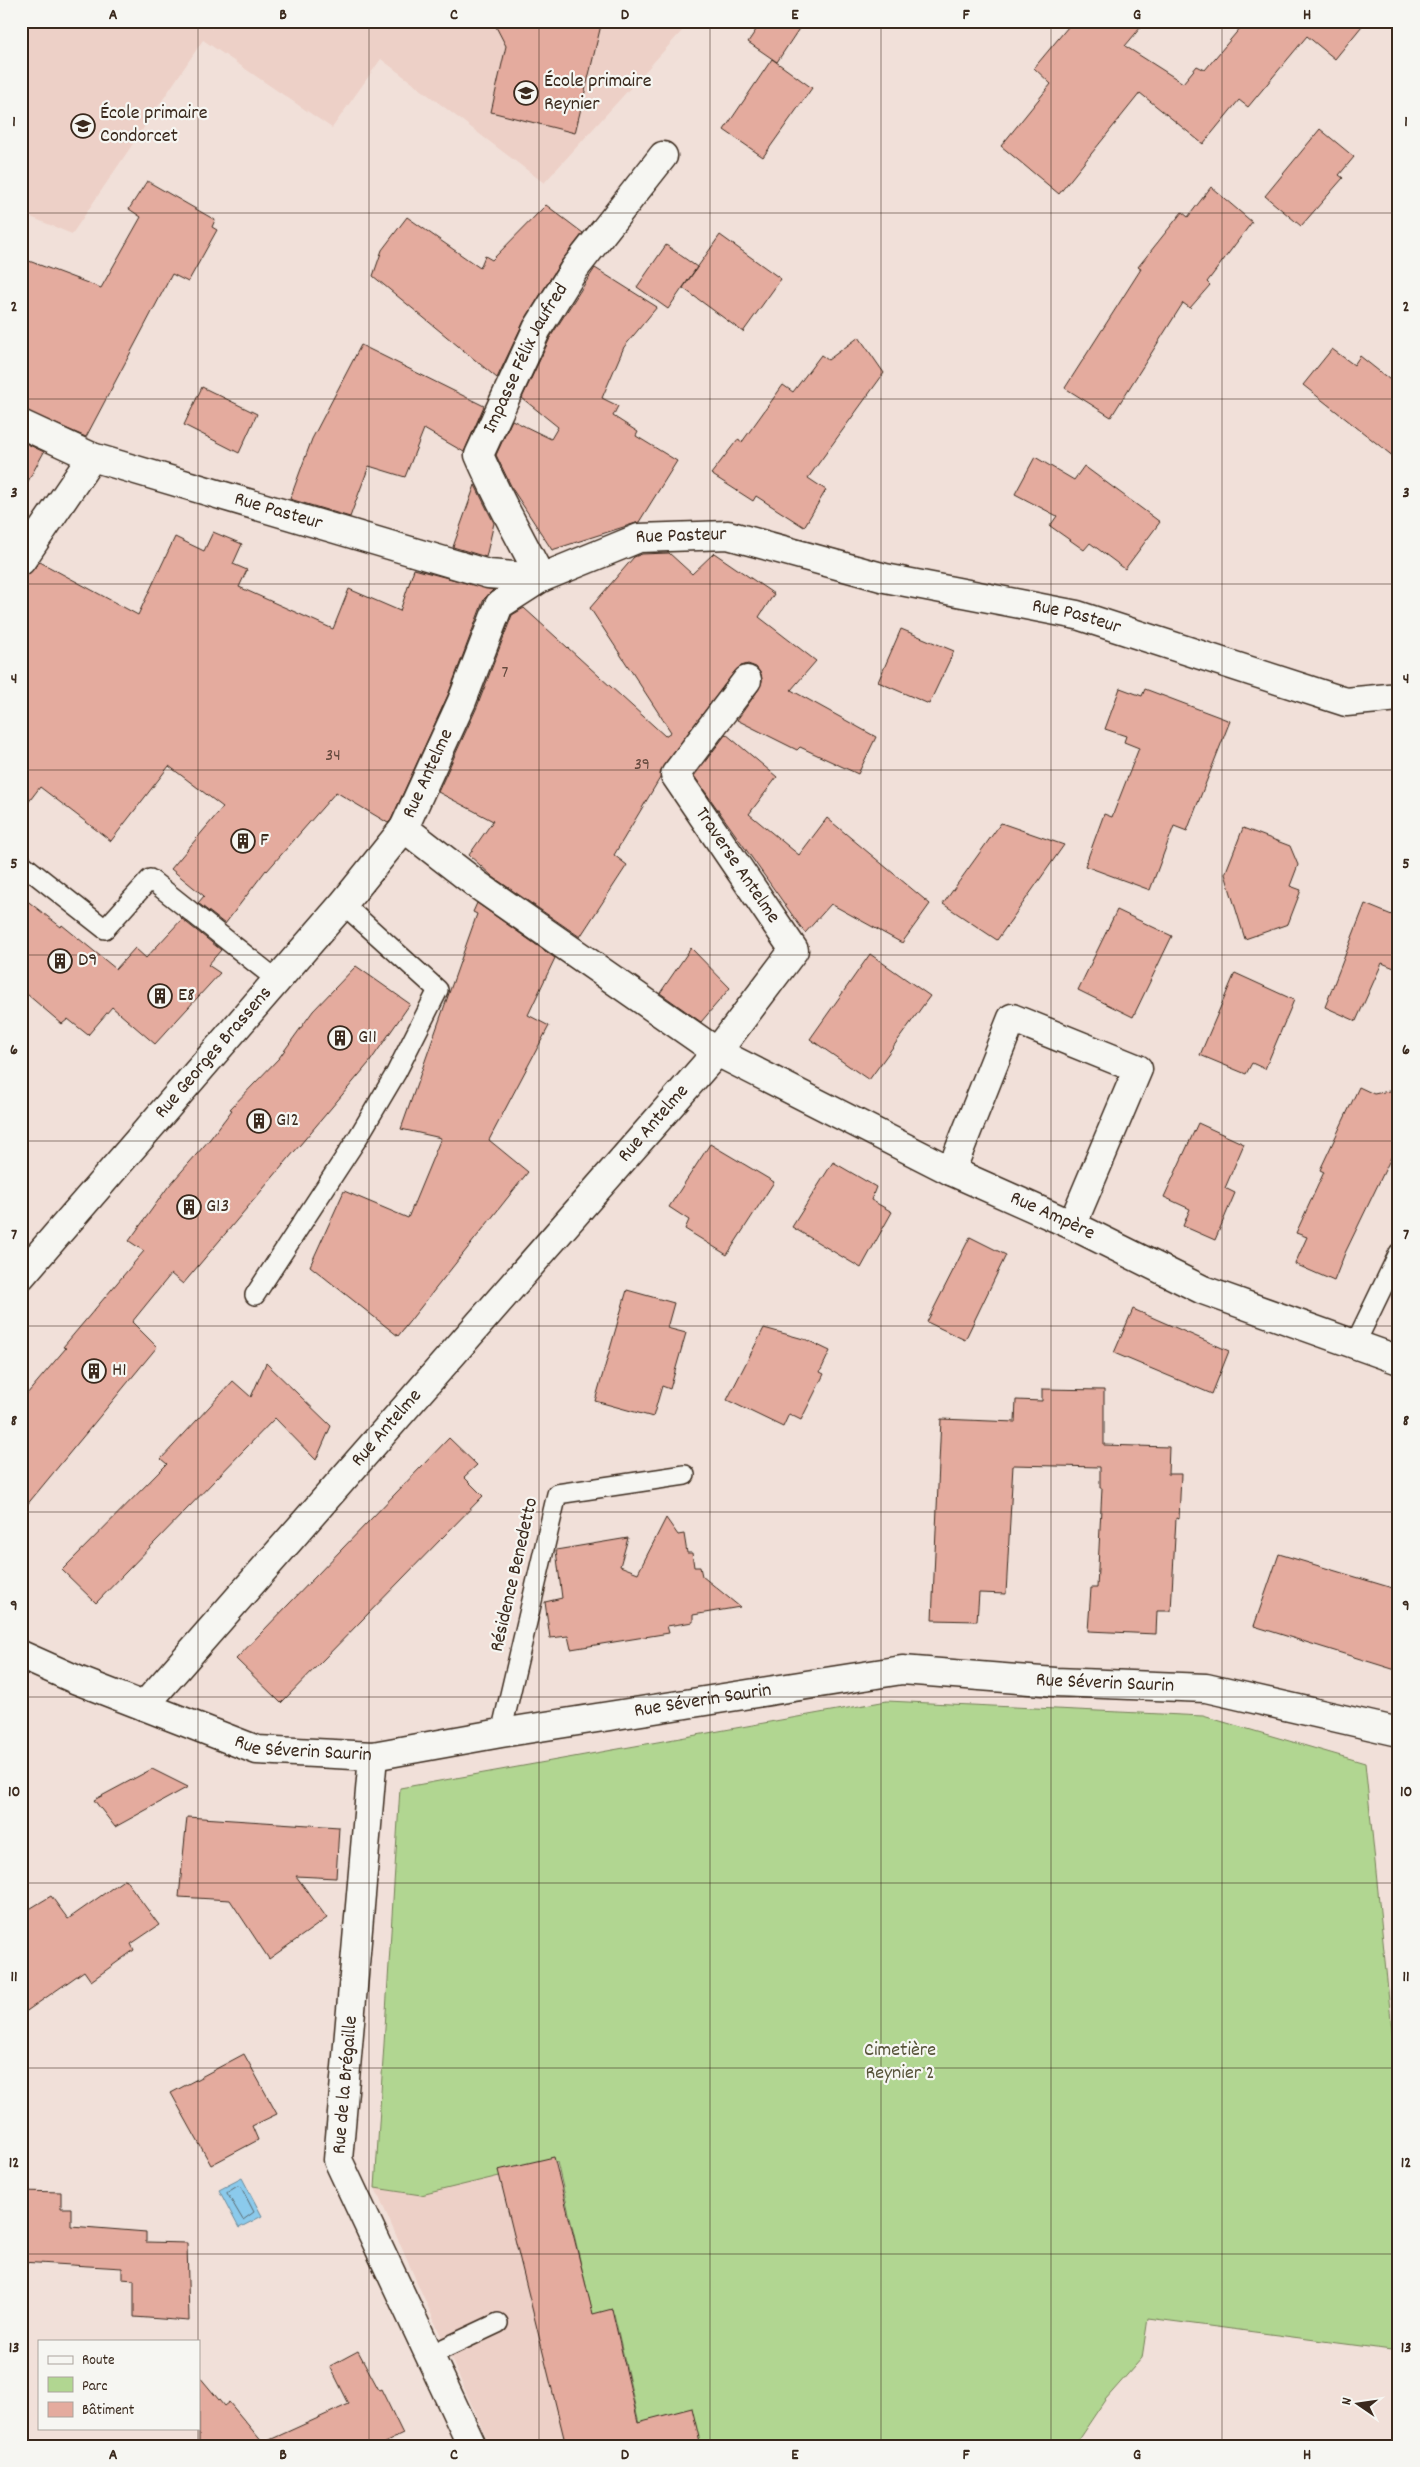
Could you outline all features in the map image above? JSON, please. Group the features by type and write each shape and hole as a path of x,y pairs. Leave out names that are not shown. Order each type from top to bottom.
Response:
{"street":[{"name":"Impasse Félix Jaufred","path":"541,578 513,522 495,494 479,454 537,330 575,268 663,156"},
{"name":"Rue Pasteur","path":"21,424 92,457 488,574 541,578 638,538 728,535 885,578 1077,615 1346,702 1399,697"},
{"path":"21,561 92,457"},
{"name":"Rue Antelme","path":"144,1706 717,1052 479,886 404,828 462,701 499,606 541,578"},
{"name":"Traverse Antelme","path":"717,1052 794,950 675,775 747,680"},
{"name":"Rue Georges Brassens","path":"21,1276 343,904 404,828"},
{"path":"951,1171 1012,1018 1138,1069 1072,1225"},
{"name":"Rue Ampère","path":"717,1052 951,1171 1072,1225 1204,1290 1399,1360"},
{"name":"Rue Séverin Saurin","path":"21,1655 77,1680 257,1750 373,1756 501,1733 902,1670 1055,1682 1206,1688 1399,1732"},
{"name":"Rue de la Brégaille","path":"373,1756 338,2160 472,2446"}],"lane":[{"path":"21,863 105,929 150,879 277,980"},
{"path":"255,1295 391,1082 438,990 343,904"},
{"path":"1355,1344 1399,1253"},
{"name":"Résidence Benedetto","path":"501,1733 557,1494 685,1475"},
{"path":"430,2355 498,2323"}],"shaded area":[{"name":"École primaire Reynier","path":"21,21 216,21 211,29 217,21 691,21 544,183 381,59 332,128 203,40 72,234 21,213"},
{"path":"554,2157 594,2319 614,2313 638,2422 700,2446 490,2446 375,2188 421,2195"}],"green space":[{"name":"Cimetière Reynier 2","path":"887,1701 1203,1716 1365,1763 1399,2099 1399,2351 1148,2318 1142,2358 1105,2400 1074,2446 700,2446 640,2427 614,2314 594,2320 557,2162 421,2195 375,2188 400,1788"}],"water":[{"path":"242,2178 262,2216 239,2228 219,2190"}],"building":[{"path":"493,21 602,21 575,133 491,112 506,46"},
{"path":"762,21 804,21 777,62 748,42"},
{"path":"1073,21 1146,21 1125,46 1183,83 1197,66 1205,70 1246,21 1366,21 1335,59 1307,36 1248,107 1239,100 1203,144 1140,93 1059,194 1001,146 1051,84 1034,68"},
{"path":"772,59 812,88 763,157 724,130"},
{"path":"1320,129 1354,157 1339,175 1343,178 1301,226 1265,196"},
{"path":"147,181 215,220 212,227 217,230 188,282 172,274 86,437 21,409 21,258 101,288 141,217 129,209"},
{"path":"1211,187 1252,222 1207,282 1210,285 1190,308 1183,303 1111,417 1065,388 1141,269 1138,267 1182,212 1188,217"},
{"path":"546,205 583,233 562,260 524,321 497,378 373,276 382,250 407,217 480,268 485,256 492,260"},
{"path":"720,235 781,279 743,332 683,288"},
{"path":"666,245 697,267 668,309 637,287"},
{"path":"595,268 657,307 624,347 602,398 618,406 613,416 638,432 636,436 677,461 639,522 552,550 513,490 496,455 512,420 551,439 558,427 522,398 551,336"},
{"path":"859,337 884,373 808,478 826,490 804,527 756,496 753,501 711,474 738,439 742,442 783,385 793,392 821,355 828,360"},
{"path":"361,345 484,406 464,452 424,429 405,477 369,466 350,517 290,499 312,439"},
{"path":"1332,349 1354,365 1360,356 1399,387 1399,461 1303,385"},
{"path":"202,387 257,414 239,453 184,425"},
{"path":"21,441 44,452 21,494"},
{"path":"1035,457 1074,480 1084,466 1160,522 1125,569 1090,543 1084,550 1050,526 1057,516 1015,494"},
{"path":"475,485 494,523 486,557 453,547"},
{"path":"213,532 242,544 233,564 247,570 239,587 333,629 349,589 400,611 414,569 493,590 484,599 448,695 391,820 388,823 336,792 266,870 225,924 198,903 204,896 171,869 223,807 169,766 111,841 40,787 21,812 21,576 28,575 40,562 138,615 175,537 204,551"},
{"path":"669,553 692,574 714,553 774,594 759,617 816,661 791,690 876,737 858,774 800,747 797,750 737,720 759,689 762,681 761,674 756,667 748,664 741,666 735,671 663,766 660,778 614,855 627,865 580,937 493,877 469,855 493,821 438,792 477,707 512,615 524,608 665,736 671,732 590,608 634,557 642,554"},
{"path":"901,629 954,651 929,704 878,682"},
{"path":"1120,688 1142,696 1145,689 1230,721 1187,831 1174,826 1150,890 1085,866 1104,814 1112,817 1139,748 1124,742 1126,736 1105,729"},
{"path":"726,734 777,777 749,814 799,855 827,818 930,904 902,943 831,904 805,933 694,776"},
{"path":"1001,823 1064,845 997,940 943,904"},
{"path":"1243,828 1290,846 1298,865 1290,886 1301,890 1288,924 1245,939 1225,874"},
{"path":"21,896 61,927 62,925 116,969 135,948 146,958 182,919 221,950 208,965 220,973 155,1044 112,1007 88,1035 68,1019 62,1024 21,989"},
{"path":"477,903 555,958 528,1015 549,1026 489,1140 528,1172 398,1336 310,1266 344,1191 408,1218 441,1138 401,1129 477,914 473,912"},
{"path":"1365,904 1399,918 1399,970 1382,963 1356,1021 1325,1007"},
{"path":"1117,910 1172,936 1133,1017 1078,990"},
{"path":"691,948 730,988 701,1022 660,993"},
{"path":"870,954 930,996 869,1080 810,1039"},
{"path":"356,966 410,1004 369,1063 183,1284 171,1274 132,1322 157,1347 21,1512 21,1401 66,1348 63,1347 144,1251 129,1241 168,1187 210,1139 232,1110 230,1109 279,1058 313,1011"},
{"path":"1235,973 1294,1000 1265,1069 1252,1063 1246,1074 1200,1055"},
{"path":"1359,1087 1374,1094 1399,1089 1399,1141 1345,1253 1334,1281 1295,1264 1307,1237 1296,1233 1324,1172 1320,1170"},
{"path":"1198,1123 1244,1144 1225,1188 1235,1193 1215,1240 1183,1226 1190,1209 1164,1197"},
{"path":"710,1144 774,1182 727,1255 685,1229 689,1220 669,1207"},
{"path":"833,1162 876,1187 871,1200 892,1212 861,1268 792,1227"},
{"path":"970,1237 1006,1255 965,1340 927,1322"},
{"path":"627,1290 674,1303 667,1328 686,1333 670,1389 662,1386 653,1417 595,1401"},
{"path":"1133,1309 1229,1351 1212,1394 1114,1353"},
{"path":"764,1328 807,1340 830,1351 820,1372 824,1374 801,1420 789,1414 783,1427 727,1400"},
{"path":"266,1363 331,1426 316,1460 275,1418 96,1603 62,1570 167,1464 161,1459 233,1381 251,1397"},
{"path":"1042,1389 1104,1390 1104,1445 1169,1447 1168,1474 1181,1474 1179,1519 1176,1518 1171,1611 1157,1611 1156,1634 1088,1631 1091,1588 1097,1588 1102,1488 1100,1488 1100,1467 1013,1465 1006,1594 979,1593 977,1621 932,1620 941,1419 1015,1422 1016,1400 1042,1401"},
{"path":"449,1438 477,1465 464,1477 483,1496 281,1703 236,1659"},
{"path":"666,1518 678,1535 684,1534 687,1553 692,1553 694,1567 700,1567 702,1576 740,1607 693,1615 693,1622 667,1626 669,1633 571,1649 568,1636 550,1638 545,1602 562,1598 556,1550 628,1538 620,1566 638,1573"},
{"path":"1279,1554 1399,1590 1399,1671 1254,1626"},
{"path":"152,1769 188,1787 115,1827 94,1800"},
{"path":"187,1817 339,1827 336,1878 296,1876 327,1918 269,1959 230,1900 179,1897"},
{"path":"125,1879 159,1925 131,1944 134,1950 91,1981 84,1971 21,2015 21,1914 51,1896 68,1919"},
{"path":"244,2054 277,2114 252,2126 258,2140 211,2165 171,2093"},
{"path":"554,2157 593,2314 612,2309 638,2422 692,2408 701,2446 566,2446 498,2170"},
{"path":"21,2191 61,2192 61,2208 71,2208 71,2226 146,2232 146,2242 187,2243 189,2321 134,2317 134,2280 122,2279 122,2268 21,2262"},
{"path":"358,2351 379,2390 381,2389 403,2434 378,2446 199,2446 200,2377 224,2406 229,2402 263,2443 349,2404 330,2366"}],"place":[{"name":"École primaire Reynier","path":"526,93"},
{"name":"École primaire Condorcet","path":"83,126"},
{"name":"F","path":"243,841"},
{"name":"D9","path":"60,961"},
{"name":"E8","path":"160,996"},
{"name":"G11","path":"340,1038"},
{"name":"G12","path":"259,1121"},
{"name":"G13","path":"189,1207"},
{"name":"H1","path":"94,1371"}]}
